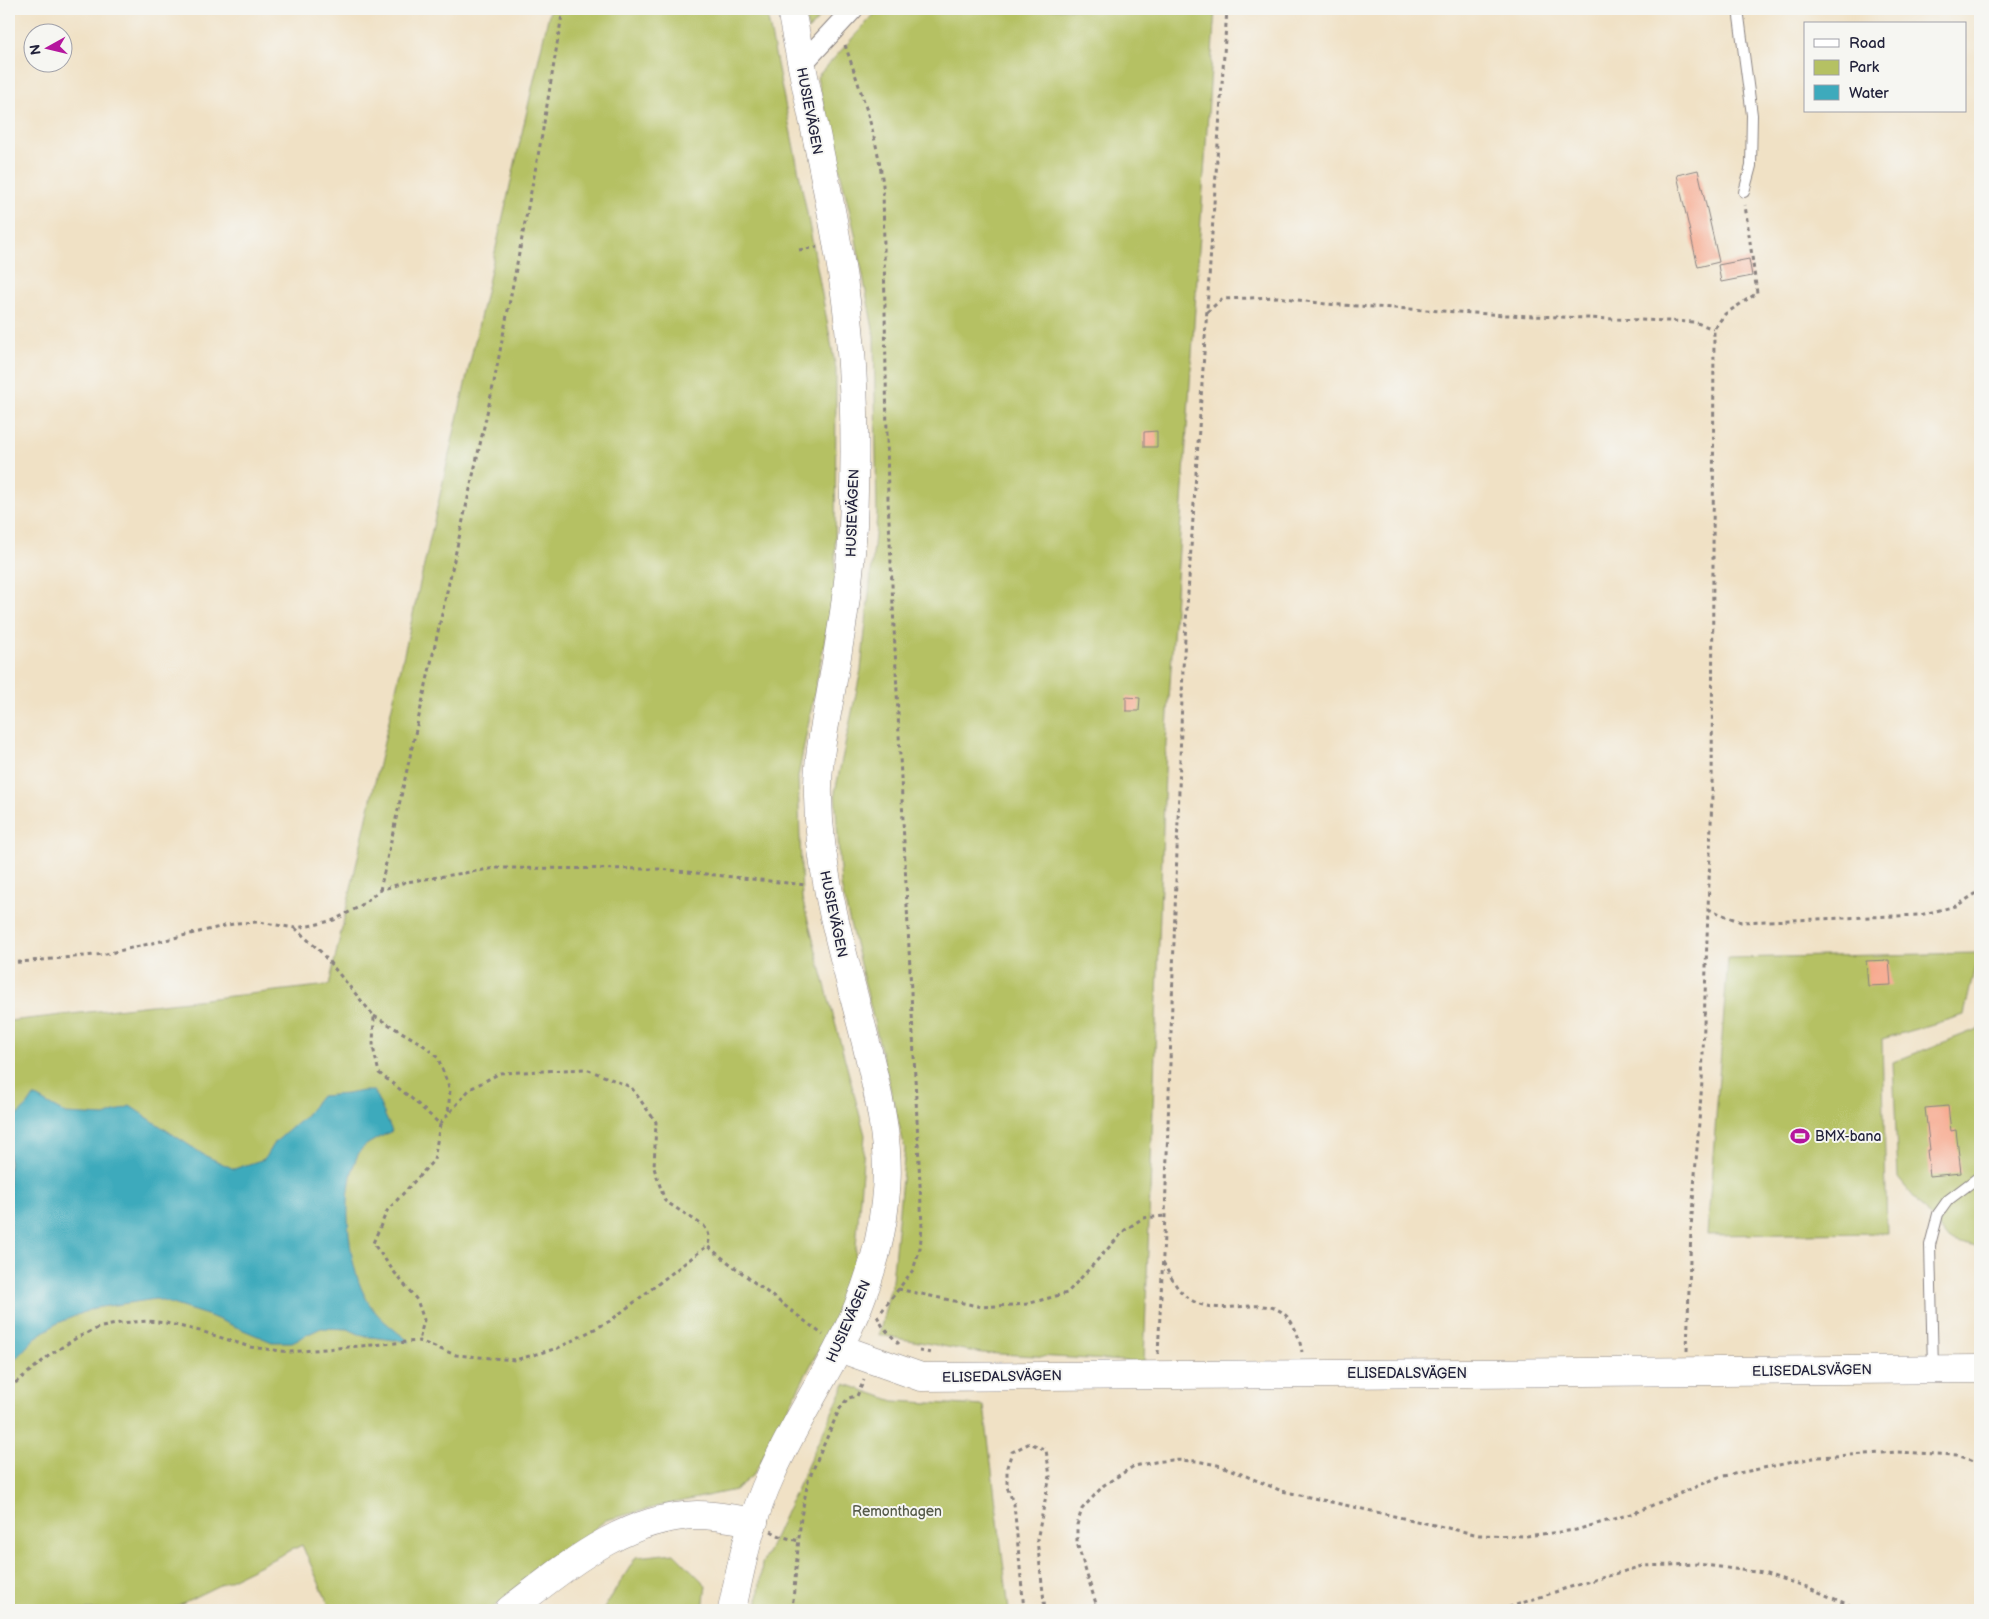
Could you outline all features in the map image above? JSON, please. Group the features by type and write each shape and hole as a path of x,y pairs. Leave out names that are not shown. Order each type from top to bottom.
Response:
{"street":[{"name":"HUSIEVÄGEN","path":"732,1610 740,1568 769,1479 798,1421 839,1348 859,1302 879,1241 886,1200 886,1139 878,1091 839,942 826,883 818,796 820,749 849,584 853,522 852,354 837,244 790,9"},
{"path":"801,65 853,9"},
{"name":"ELISEDALSVÄGEN","path":"839,1348 921,1377 1980,1369"},
{"path":"509,1610 585,1554 627,1531 652,1522 697,1515 754,1522"}],"lane":[{"path":"1738,9 1752,115 1751,166 1744,192"},
{"path":"1933,1369 1930,1245 1938,1214 1948,1200 1980,1176"}],"path":[{"path":"380,890 494,382 542,135 563,9"},
{"path":"1158,1354 1163,1262 1183,668 1227,9"},
{"path":"835,28 844,40 868,111 879,153 883,185 888,499 922,1227 917,1260 913,1270 877,1317"},
{"path":"1687,1371 1691,1228 1702,1082 1712,795 1714,329 1725,314 1757,293 1744,192"},
{"path":"1207,312 1222,299 1278,297 1326,304 1507,315 1694,322 1714,329"},
{"path":"9,963 106,954 237,923 259,922 295,928 334,920 358,907 380,890 406,882 496,868 660,869 813,886 826,883"},
{"path":"1708,909 1741,922 1920,916 1956,906 1980,891"},
{"path":"295,928 320,951 374,1016 422,1044 438,1058 450,1090 448,1116"},
{"path":"374,1016 373,1046 378,1073 411,1098 440,1124"},
{"path":"9,1388 51,1354 78,1337 98,1328 120,1323 148,1321 166,1323 204,1332 250,1348 290,1352 420,1341 456,1355 515,1360 558,1348 610,1321 707,1246 710,1240 704,1226 665,1201 654,1168 656,1122 631,1087 586,1069 500,1073 470,1089 440,1124 434,1160 387,1211 373,1243 417,1300 424,1320 420,1341"},
{"path":"898,1290 982,1307 1027,1304 1051,1298 1067,1293 1125,1230 1142,1218 1164,1216"},
{"path":"707,1246 839,1348"},
{"path":"1163,1262 1178,1290 1191,1300 1206,1306 1272,1307 1283,1313 1292,1322 1299,1336 1302,1353"},
{"path":"792,1610 799,1541 808,1481 839,1410 848,1398 857,1396 886,1330"},
{"path":"1024,1610 1014,1504 1007,1487 1006,1467 1012,1452 1030,1443 1046,1450 1050,1476 1037,1540 1045,1610"},
{"path":"1098,1610 1077,1544 1076,1525 1082,1509 1104,1485 1134,1466 1155,1462 1172,1460 1222,1466 1282,1492 1479,1535 1526,1536 1576,1530 1634,1513 1719,1477 1818,1457 1897,1452 1957,1455 1980,1463"},
{"path":"754,1522 780,1536 799,1541"},
{"path":"1501,1610 1564,1588 1642,1566 1698,1564 1772,1576 1807,1587 1849,1605 1855,1610"}],"green space":[{"path":"550,9 766,9 836,370 835,588 798,777 802,898 865,1135 853,1284 754,1474 735,1490 606,1520 490,1610 331,1610 302,1545 168,1610 9,1610 9,1021 329,985"},
{"path":"804,9 828,9 808,30"},
{"path":"879,9 1215,9 1166,744 1144,1362 982,1353 879,1335 892,1281 905,1149 841,886 835,792 861,670 877,516 874,334 854,229 817,77"},
{"name":"BMX-bana","path":"1978,953 1964,1015 1882,1039 1887,1233 1707,1235 1728,958"},
{"path":"1980,1028 1980,1248 1949,1240 1898,1178 1893,1062"},
{"name":"Remonthagen","path":"845,1384 894,1401 984,1406 1009,1610 757,1610 762,1564"},
{"path":"674,1553 706,1585 703,1610 603,1610 636,1557"}],"water":[{"path":"374,1091 392,1131 362,1148 354,1166 348,1203 350,1245 359,1282 369,1303 385,1322 410,1342 363,1336 348,1329 321,1328 292,1342 272,1342 210,1316 156,1299 94,1308 56,1324 35,1338 9,1366 9,1123 28,1105 34,1096 66,1114 105,1116 130,1106 204,1155 234,1169 264,1159 273,1144 304,1117 321,1096"}],"building":[{"path":"1698,170 1719,262 1698,267 1677,175"},
{"path":"1749,259 1752,276 1721,282 1718,265"},
{"path":"1157,431 1157,447 1144,447 1144,432"},
{"path":"1126,697 1140,698 1139,711 1126,711"},
{"path":"1889,960 1891,985 1868,986 1866,961"},
{"path":"1948,1106 1951,1131 1956,1130 1961,1173 1930,1176 1927,1150 1930,1150 1925,1108"}],"place":[{"name":"BMX-bana","path":"1800,1136"}]}
